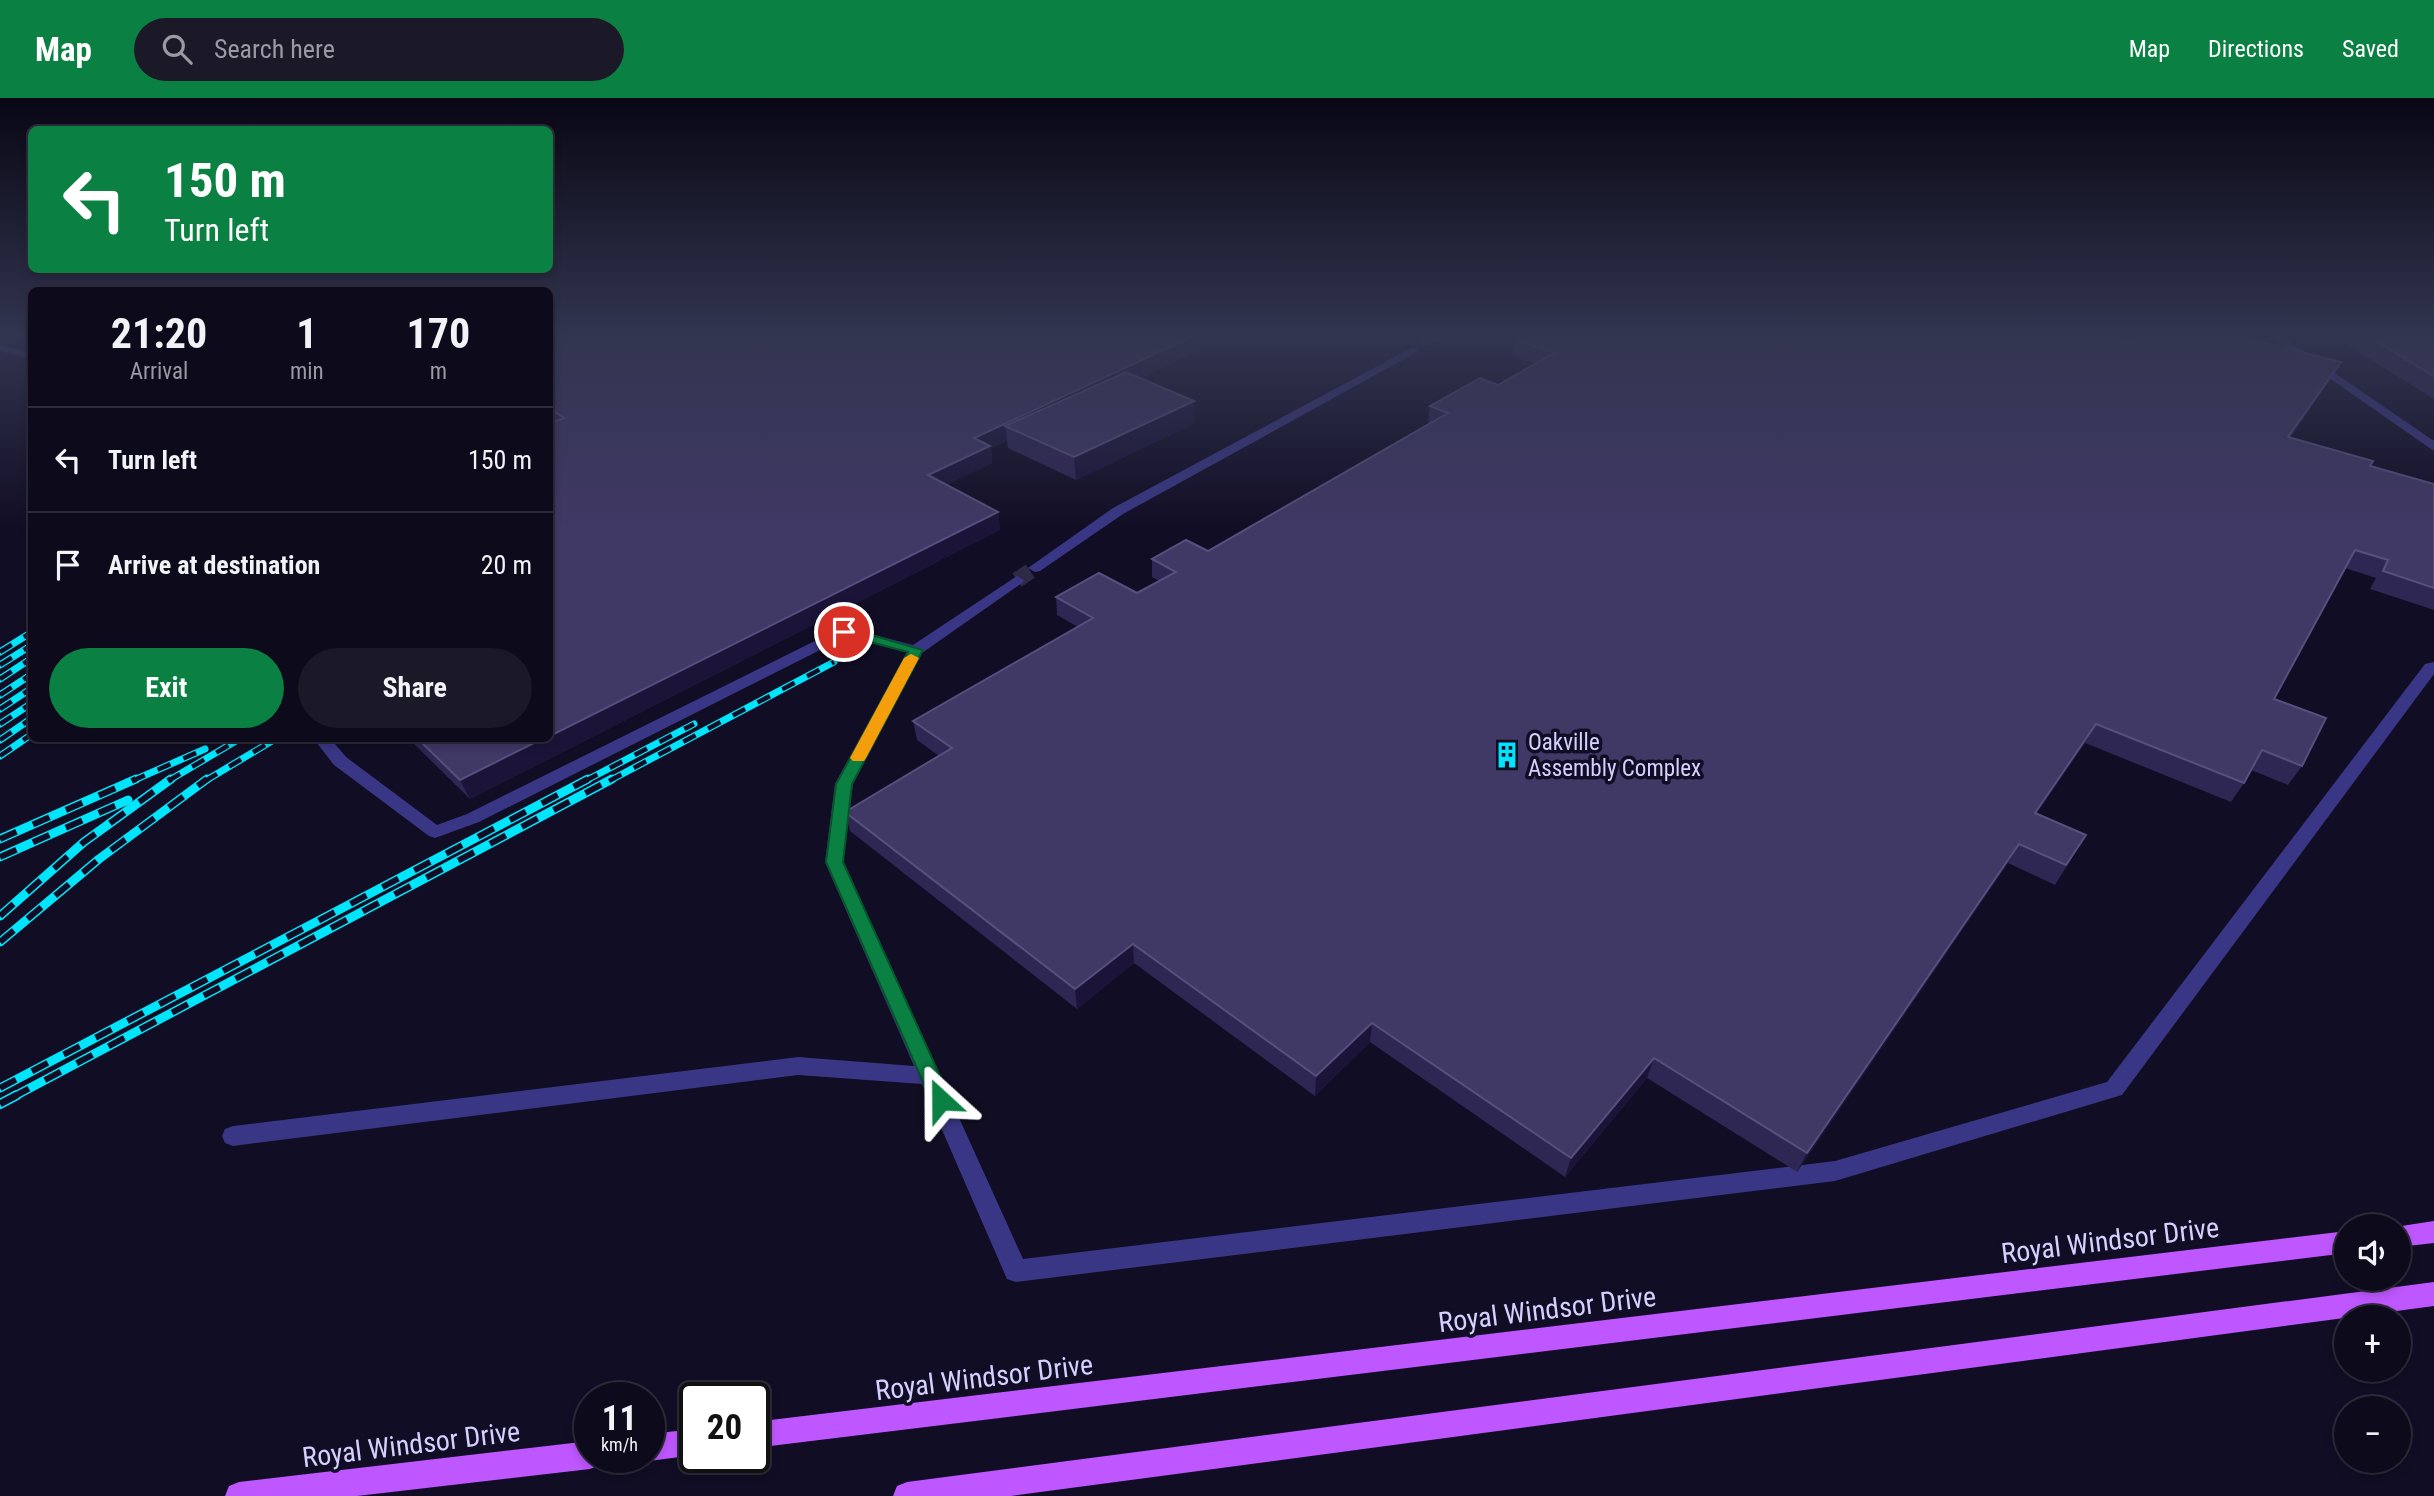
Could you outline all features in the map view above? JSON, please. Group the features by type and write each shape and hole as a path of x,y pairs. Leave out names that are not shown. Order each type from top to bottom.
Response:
{"main road":[{"path":"2411,1235 2434,1232"},
{"name":"Royal Windsor Drive","path":"770,1434 2334,1244"},
{"path":"907,1496 2434,1294"},
{"name":"Royal Windsor Drive","path":"239,1496 574,1457"}],"lane":[{"path":"1035,568 1118,511 1323,399"},
{"path":"2365,399 2434,447"},
{"path":"1017,580 916,650 844,784 834,862 1016,1271 1835,1171 2115,1089 2431,667 2434,667"},
{"path":"324,742 340,761 435,832 473,818 844,632 916,650"},
{"path":"233,1136 798,1066 930,1076"}],"building":[{"path":"553,399 1057,399 974,438 990,446 928,475 998,512 553,734 553,422 564,418 553,411"},
{"path":"1065,399 1194,401 1074,457 1005,426"},
{"name":"Oakville Assembly Complex","path":"1442,399 2315,399 2288,437 2373,461 2370,466 2434,484 2434,588 2383,571 2388,560 2355,550 2274,699 2326,718 2302,766 2262,750 2244,783 2096,724 2035,813 2086,835 2066,865 2019,844 1807,1153 1654,1058 1571,1158 1372,1023 1316,1076 1133,944 1075,989 845,812 952,748 913,721 1093,618 1056,597 1099,573 1137,593 1176,572 1152,559 1186,540 1208,551 1448,413 1430,406"},
{"path":"421,742 536,742 460,780"}],"tunnel":[{"path":"1017,580 1035,568"}],"railway":[{"path":"0,652 28,634"},
{"path":"0,665 28,648"},
{"path":"0,679 28,661"},
{"path":"609,781 834,662"},
{"path":"0,695 28,677"},
{"path":"0,709 28,691"},
{"path":"0,724 28,706"},
{"path":"0,740 28,721"},
{"path":"585,781 694,724"},
{"path":"0,756 28,737"},
{"path":"169,780 234,742"},
{"path":"205,781 270,742"},
{"path":"132,781 205,749"},
{"path":"0,839 136,779"},
{"path":"0,942 99,859 207,779"},
{"path":"0,1088 588,779"},
{"path":"13,1097 612,779"},
{"path":"0,916 84,842 169,780"},
{"path":"0,857 128,800"},
{"path":"0,1104 17,1095"}],"slow traffic":[{"path":"858,758 911,658"}],"place":[{"name":"Oakville Assembly Complex","path":"1507,755"}],"route":[{"path":"844,632 916,650 844,784 834,862 941,1100"}]}
